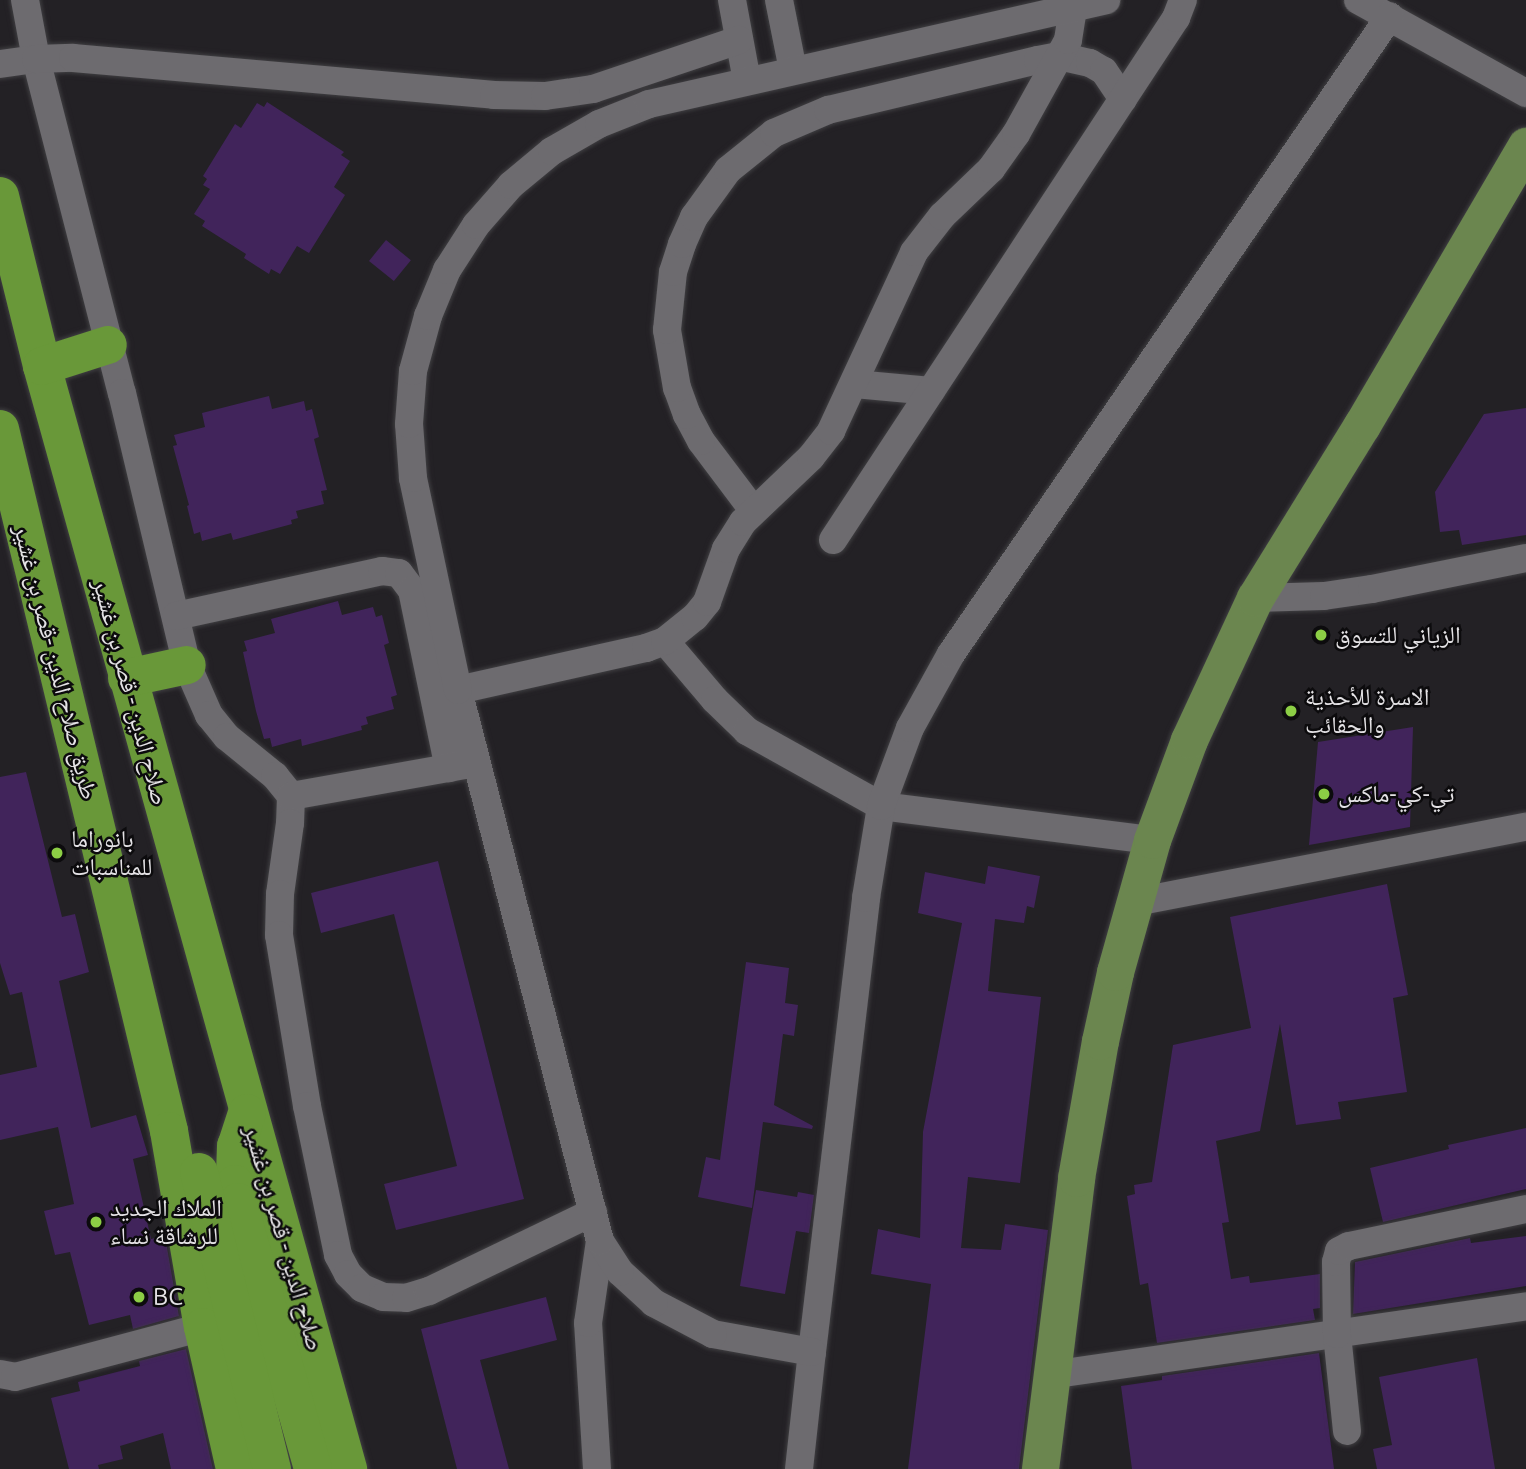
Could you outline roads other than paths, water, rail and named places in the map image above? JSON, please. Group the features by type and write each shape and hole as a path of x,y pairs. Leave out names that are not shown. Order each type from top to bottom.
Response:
{"highway":[{"name":"صلاح الدين - قصر بن غشير","path":"0,196 42,366 127,678 348,1469"},
{"path":"42,366 108,345"},
{"name":"طريق صلاح الدين -قصر بن غشير","path":"0,429 169,1131 203,1327 235,1469"},
{"path":"127,678 187,665"},
{"path":"248,1111 236,1146 237,1193 313,1469"},
{"path":"169,1131 191,1156 204,1187 272,1469"}],"main road":[{"path":"1040,1469 1076,1178 1100,1041 1152,840 1189,740 1255,598 1512,190 1526,146"}],"street":[{"path":"26,0 36,59 187,665 209,715 227,737 275,776 291,796 280,894 279,935 283,973 335,1242 348,1273 362,1288 383,1297 406,1298 429,1291 593,1212"},
{"path":"732,0 747,81"},
{"path":"779,0 793,71"},
{"path":"812,1352 713,1334 654,1303 620,1272 600,1241 458,690 413,478 409,424 413,371 428,316 447,270 475,225 502,195 552,151 599,124 649,104 793,71 1015,10 1073,7 1106,0"},
{"path":"833,540 1176,18 1183,0"},
{"path":"1358,0 1526,93"},
{"path":"458,690 646,648 681,631 707,602 726,549 753,510 811,457 831,431 915,252 942,216 976,185 1005,152 1072,29 1073,7"},
{"path":"799,1469 866,898 881,806 910,727 951,653 1390,16"},
{"path":"0,64 73,58 494,95 545,96 593,89 739,40"},
{"path":"753,510 701,441 680,397 670,359 667,330 673,272 694,217 710,192 750,150 800,120 828,110 1059,56 1075,58 1104,71 1123,99"},
{"path":"855,384 931,391"},
{"path":"1255,598 1324,596 1372,589 1526,558"},
{"path":"176,616 382,570 399,573 412,590 449,768"},
{"path":"665,641 715,701 747,731 881,806 1152,840"},
{"path":"291,796 478,762"},
{"path":"1135,902 1526,827"},
{"path":"1347,1431 1337,1334 1336,1262 1339,1251 1349,1246 1526,1209"},
{"path":"597,1469 588,1323 600,1241"},
{"path":"1050,1375 1526,1306"},
{"path":"0,1374 15,1377 203,1327"}],"place":[{"name":"الزياني للتسوق","path":"1321,635"},
{"name":"الاسرة للأحذية والحقائب","path":"1291,711"},
{"name":"تي-كي-ماكس","path":"1324,794"},
{"name":"بانوراما للمناسبات","path":"57,853"},
{"name":"الملاك الجديد للرشاقة نساء","path":"96,1222"},
{"name":"BC","path":"139,1297"}]}
